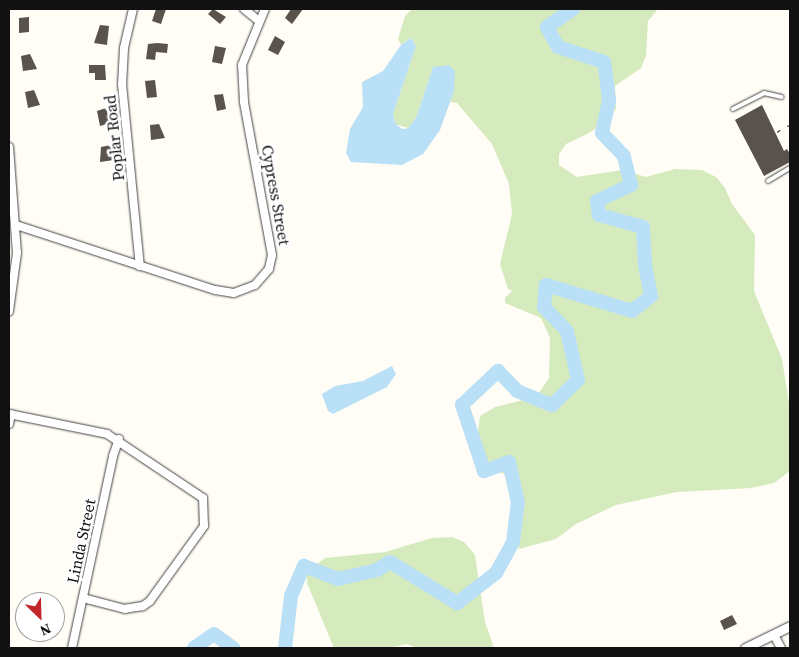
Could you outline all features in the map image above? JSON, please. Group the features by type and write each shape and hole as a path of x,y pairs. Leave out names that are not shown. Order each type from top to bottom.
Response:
{"street":[{"name":"Poplar Road","path":"133,9 124,48 122,84 140,266"},
{"path":"244,9 259,21"},
{"name":"Cypress Street","path":"16,225 208,288 234,293 255,286 269,269 271,239 242,78 244,55 265,9"},
{"path":"9,148 17,253 9,311"},
{"path":"9,424 10,414 79,426 120,439 199,492 205,507 206,518 200,533 150,601 143,606 126,609 83,598"},
{"name":"Linda Street","path":"72,648 113,456 120,439"},
{"path":"745,648 790,626"},
{"path":"774,635 781,648"}],"lane":[{"path":"732,109 764,94 782,96"},
{"path":"768,181 790,168"}],"green space":[{"path":"412,9 658,9 648,21 646,56 641,68 615,86 616,109 606,122 566,144 559,154 559,165 577,177 622,170 646,177 675,169 702,170 716,177 725,188 732,204 755,235 754,291 782,359 790,409 790,471 774,483 751,488 677,492 616,505 576,524 556,539 519,549 517,541 525,503 515,478 480,465 475,455 480,416 495,407 536,397 549,378 550,338 541,318 505,303 505,298 512,291 508,289 500,264 512,214 509,184 492,144 457,103 450,102 454,91 433,67 416,118 408,128 395,124 393,114 416,46 411,38 401,45 398,39 405,16"},
{"path":"452,537 464,542 475,555 485,622 494,648 417,648 407,644 389,648 334,648 307,583 307,572 325,558 385,552 432,538"}],"water":[{"path":"411,38 416,46 393,114 395,123 402,129 408,128 416,118 433,67 449,65 455,71 454,91 440,130 423,154 402,165 351,162 346,153 350,129 363,107 362,82 383,71 401,45"},
{"path":"392,366 396,374 387,387 333,414 328,411 322,394 335,386 363,381"}],"building":[{"path":"156,9 166,9 161,24 152,21"},
{"path":"213,9 226,17 220,24 208,14"},
{"path":"291,9 303,9 292,24 285,18"},
{"path":"29,17 29,32 19,33 19,18"},
{"path":"100,25 109,26 107,45 94,43"},
{"path":"275,36 285,42 278,55 268,50"},
{"path":"148,44 168,44 167,53 156,52 155,60 146,59"},
{"path":"215,46 226,48 222,64 212,62"},
{"path":"30,54 37,69 23,71 21,56"},
{"path":"89,65 105,65 106,80 95,80 95,73 89,73"},
{"path":"155,80 157,97 147,98 145,81"},
{"path":"34,90 40,105 28,108 25,92"},
{"path":"223,94 226,109 217,111 214,95"},
{"path":"762,105 784,151 787,149 790,154 790,162 764,176 735,120"},
{"path":"106,108 110,123 100,126 97,111"},
{"path":"159,124 165,138 151,140 150,125"},
{"path":"111,145 114,160 100,162 101,147"},
{"path":"732,615 737,624 724,630 720,621"}],"waterway":[{"path":"285,648 291,596 304,566 338,579 377,570 390,562 457,603 496,573 513,542 518,503 509,462 484,471 462,405 498,371 517,391 552,405 578,380 567,331 544,307 546,285 632,311 651,296 645,264 643,227 599,215 597,201 631,185 624,156 602,133 609,100 604,62 558,47 547,27 573,9"},
{"path":"194,648 214,634 233,648"}]}
